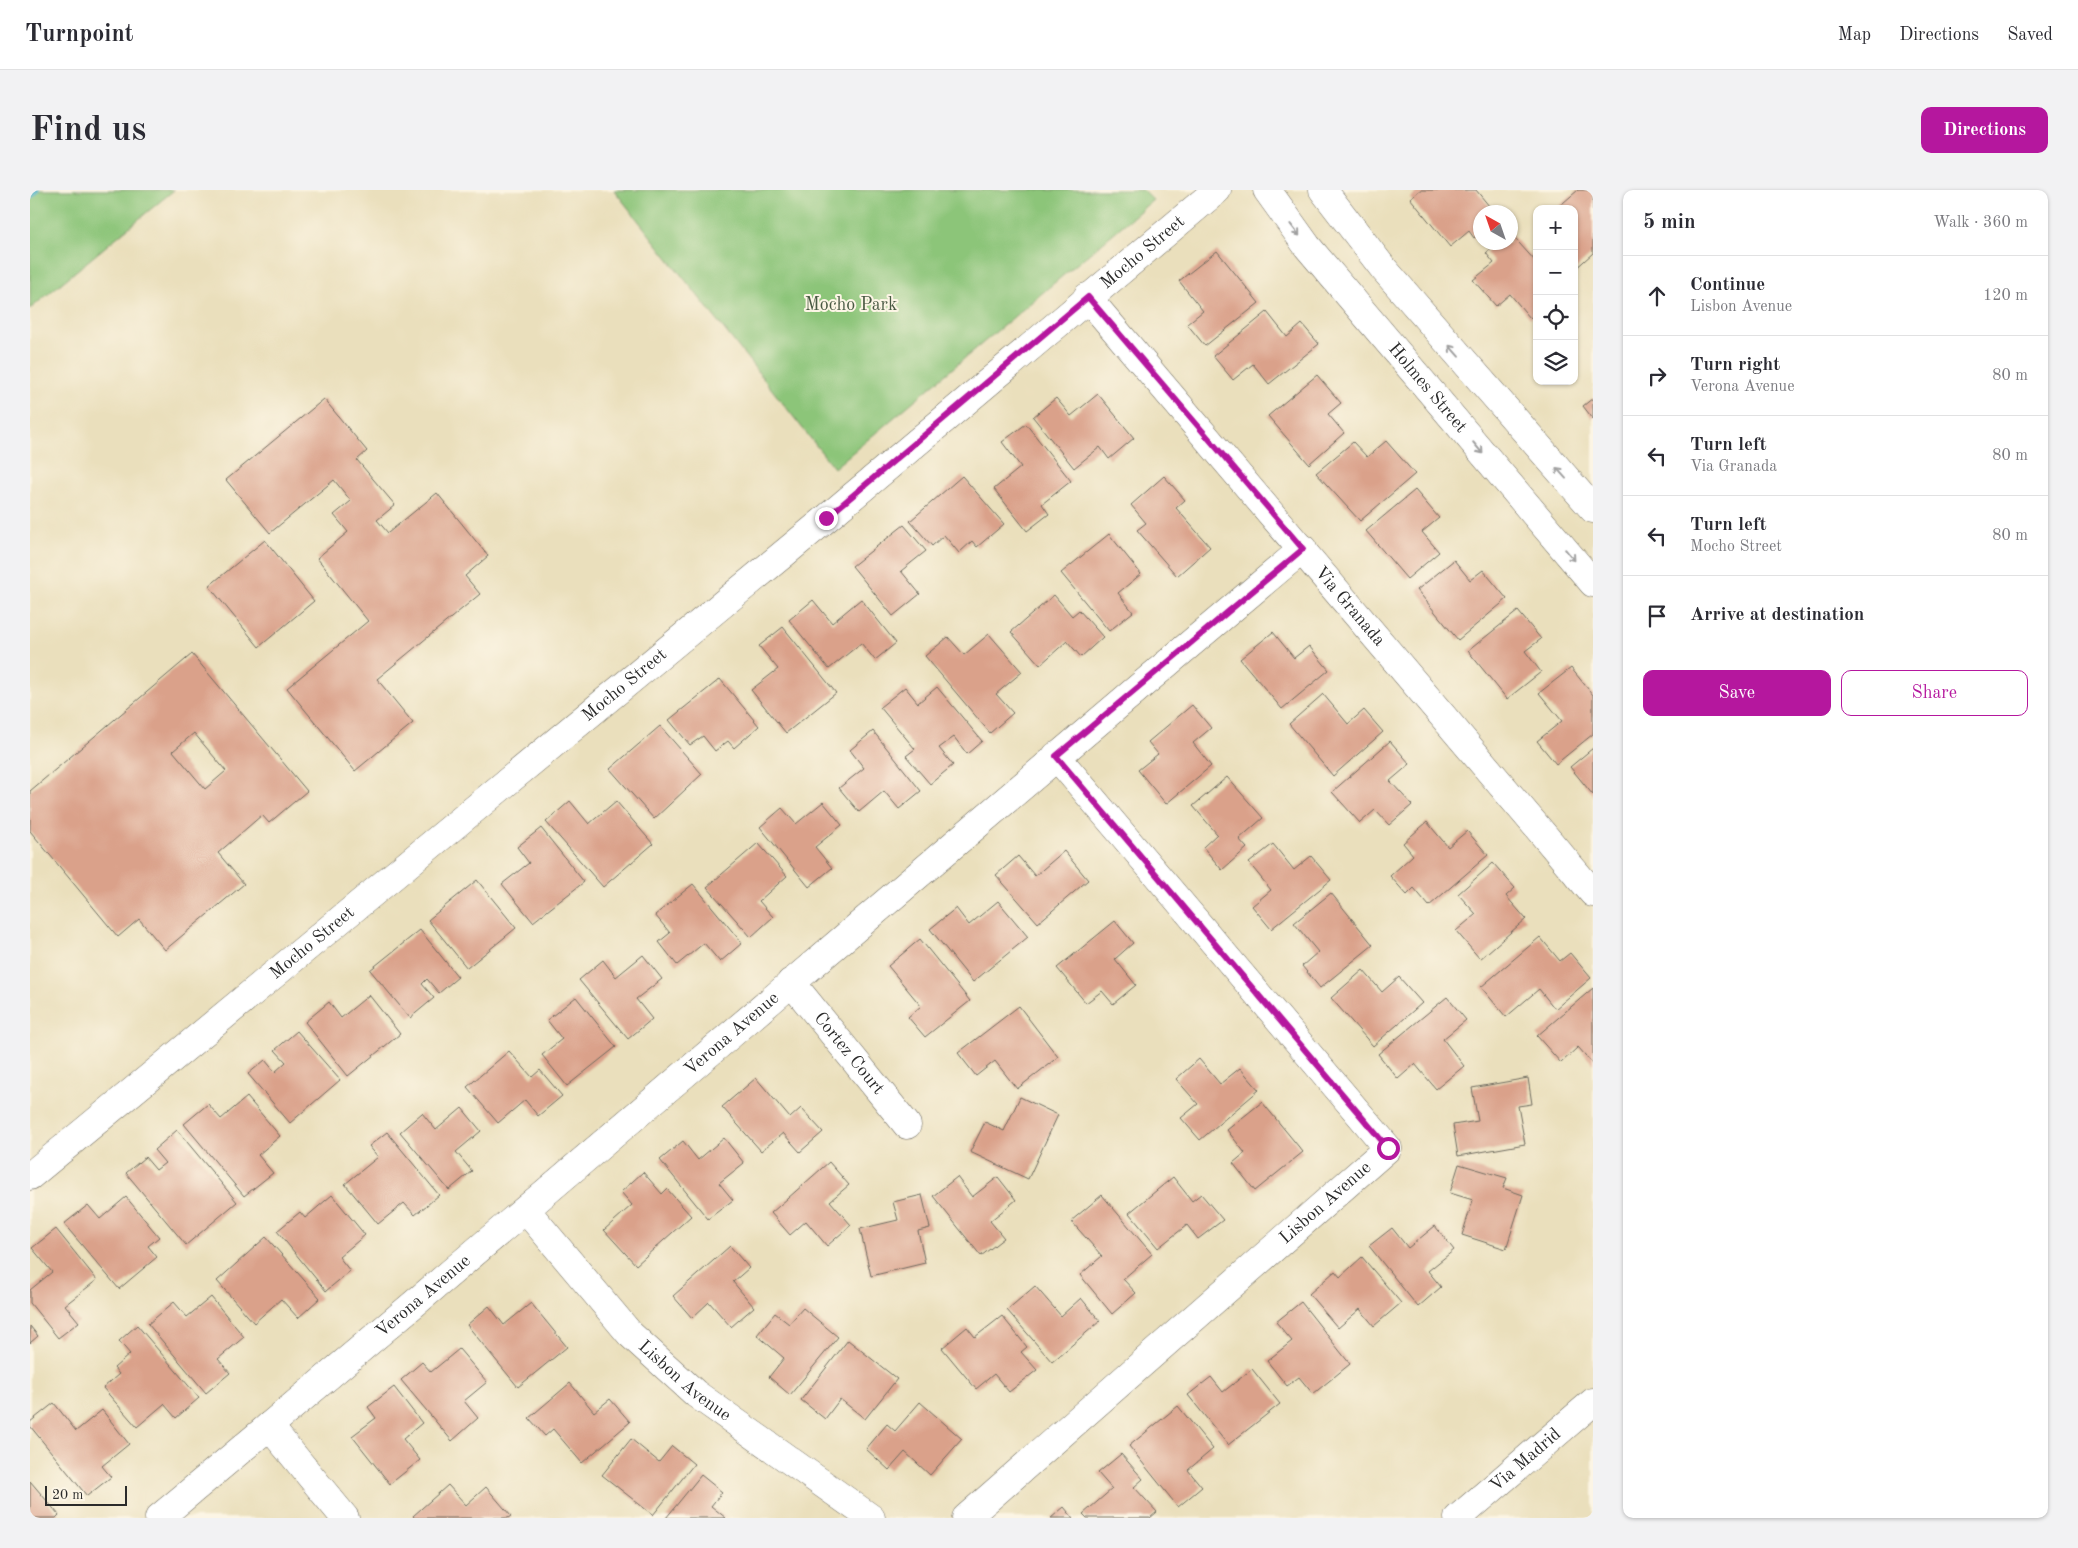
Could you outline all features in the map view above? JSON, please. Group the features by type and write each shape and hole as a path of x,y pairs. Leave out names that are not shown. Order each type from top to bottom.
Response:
{"street":[{"name":"Mocho Street","path":"30,1176 819,524 1217,190"},
{"name":"Holmes Street","path":"1267,190 1308,246 1593,583"},
{"path":"1323,190 1383,268 1593,510"},
{"name":"Via Granada","path":"1088,297 1593,893"},
{"name":"Verona Avenue","path":"159,1518 526,1210 1056,756 1303,549"},
{"name":"Lisbon Avenue","path":"966,1518 1388,1148 1056,756"},
{"name":"Cortez Court","path":"791,982 907,1125"},
{"name":"Lisbon Avenue","path":"526,1210 630,1334 696,1394 871,1518"},
{"name":"Via Madrid","path":"1458,1518 1593,1402"},
{"path":"270,1426 345,1518"}],"green space":[{"path":"30,190 174,190 30,309"},
{"name":"Mocho Park","path":"614,190 1143,190 1153,200 834,468"}],"building":[{"path":"1420,190 1476,190 1488,205 1473,205 1473,237 1469,231 1450,247 1410,198"},
{"path":"1578,190 1593,190 1593,253 1578,266 1578,205 1561,205"},
{"path":"1518,242 1533,259 1533,315 1530,318 1510,294 1496,306 1473,280 1494,263 1486,253 1490,250 1518,250"},
{"path":"1217,251 1259,303 1205,346 1187,324 1203,311 1179,281"},
{"path":"1267,312 1287,337 1302,324 1319,344 1269,384 1253,364 1233,380 1213,356"},
{"path":"1317,375 1341,403 1328,414 1344,433 1309,464 1268,416"},
{"path":"1098,394 1134,438 1109,459 1100,447 1074,468 1033,417 1056,398 1071,416"},
{"path":"1593,398 1593,419 1583,406"},
{"path":"324,399 367,451 357,460 395,505 377,520 388,533 437,493 488,556 465,576 480,594 377,679 413,723 355,771 287,688 368,621 317,558 348,532 334,515 351,501 334,480 270,533 226,480"},
{"path":"1026,424 1071,481 1042,504 1049,514 1027,531 994,489 1021,467 1002,442"},
{"path":"1386,441 1415,474 1360,521 1316,473 1353,442 1367,457"},
{"path":"962,476 1004,524 977,547 972,541 959,553 944,535 932,546 910,521"},
{"path":"1164,476 1185,500 1176,508 1210,547 1177,576 1137,530 1146,523 1131,505"},
{"path":"1415,490 1439,518 1422,532 1439,552 1407,579 1366,531"},
{"path":"904,525 926,551 901,571 920,594 893,616 852,566"},
{"path":"1109,534 1141,574 1118,593 1133,612 1109,631 1061,573"},
{"path":"265,540 314,601 259,647 209,586"},
{"path":"1454,560 1470,580 1483,570 1507,599 1458,640 1417,590"},
{"path":"1054,595 1072,616 1079,610 1103,637 1081,657 1067,641 1040,665 1011,632"},
{"path":"861,599 896,643 875,660 861,643 829,669 789,620 813,600 832,623"},
{"path":"1518,611 1541,639 1525,651 1541,672 1507,699 1468,651"},
{"path":"783,627 836,693 786,733 751,690 778,669 759,646"},
{"path":"1273,632 1294,658 1309,646 1329,670 1282,709 1240,659"},
{"path":"989,634 1022,672 996,694 1013,713 990,733 925,656 948,637 964,655"},
{"path":"192,654 307,791 269,823 262,815 218,853 244,884 165,950 139,919 118,937 30,831 30,791","holes":["194,733 226,771 205,789 173,751"]},
{"path":"1571,668 1593,695 1593,734 1556,764 1537,741 1562,721 1539,693"},
{"path":"720,679 759,726 734,748 728,741 715,751 703,736 690,745 669,720"},
{"path":"905,687 918,703 937,687 982,741 967,754 954,737 939,748 953,765 930,784 906,756 915,749 880,707"},
{"path":"1323,694 1348,724 1364,710 1383,732 1333,776 1289,724"},
{"path":"1192,705 1211,728 1193,743 1211,766 1166,804 1138,770 1158,754 1148,742"},
{"path":"660,726 702,774 654,819 610,769"},
{"path":"873,731 921,791 899,809 884,791 859,812 839,788 864,768 850,750"},
{"path":"1390,741 1410,764 1390,781 1412,805 1389,825 1375,810 1360,823 1332,792"},
{"path":"1593,748 1593,795 1570,767"},
{"path":"1227,777 1263,818 1239,839 1247,848 1222,870 1203,847 1217,834 1193,806"},
{"path":"570,801 589,824 616,801 653,844 603,887 546,822"},
{"path":"823,802 842,825 815,847 832,868 809,887 760,827 782,808 796,824"},
{"path":"1427,822 1448,847 1467,831 1488,855 1429,906 1414,888 1407,895 1390,876 1413,855 1403,843"},
{"path":"541,828 584,882 533,922 502,884 529,863 517,847"},
{"path":"758,843 787,876 759,901 773,917 751,937 707,887"},
{"path":"1273,844 1294,870 1311,856 1331,880 1271,929 1252,906 1271,890 1249,863"},
{"path":"1064,851 1088,880 1038,923 996,875 1018,856 1035,876"},
{"path":"1493,863 1515,888 1506,896 1526,919 1480,959 1456,931 1476,914 1458,894"},
{"path":"477,880 516,928 467,968 428,920"},
{"path":"693,884 742,943 720,962 704,943 677,965 659,942 670,933 655,915"},
{"path":"1331,893 1373,945 1320,988 1302,966 1318,952 1294,923"},
{"path":"998,901 1028,937 973,982 930,929 956,908 969,925"},
{"path":"1115,921 1133,943 1115,959 1136,985 1113,1004 1102,991 1086,1003 1057,968"},
{"path":"420,930 458,977 439,993 427,979 422,984 434,998 410,1018 370,970"},
{"path":"1540,937 1560,961 1570,953 1591,978 1555,1009 1539,989 1506,1017 1481,987"},
{"path":"920,939 970,1001 925,1037 908,1017 921,1006 888,966"},
{"path":"643,955 662,979 636,999 652,1019 628,1039 579,980 603,960 616,977"},
{"path":"1363,970 1382,992 1399,977 1422,1003 1373,1046 1331,998"},
{"path":"1593,988 1593,1064 1578,1047 1561,1063 1537,1036"},
{"path":"369,995 400,1034 348,1076 305,1022 329,1002 341,1018"},
{"path":"576,997 616,1047 567,1086 542,1055 562,1039 547,1020"},
{"path":"1447,997 1466,1020 1443,1039 1464,1066 1436,1089 1415,1064 1398,1079 1378,1054"},
{"path":"1019,1006 1058,1057 1017,1089 995,1061 976,1076 958,1053"},
{"path":"297,1031 340,1080 290,1123 248,1074 265,1060 275,1072 286,1062 275,1050"},
{"path":"509,1051 532,1077 540,1070 562,1096 538,1116 525,1100 498,1123 467,1087"},
{"path":"1199,1059 1220,1084 1240,1068 1259,1090 1200,1140 1181,1118 1198,1104 1176,1079"},
{"path":"756,1078 790,1118 801,1108 823,1132 800,1152 783,1133 761,1151 722,1107"},
{"path":"1528,1078 1532,1104 1518,1106 1525,1144 1458,1156 1453,1125 1478,1121 1472,1088"},
{"path":"247,1097 280,1136 258,1155 273,1173 244,1196 184,1124 208,1104 221,1119"},
{"path":"1020,1097 1058,1115 1028,1179 970,1152 985,1122 1004,1131"},
{"path":"1262,1102 1303,1152 1255,1191 1233,1163 1245,1153 1227,1130"},
{"path":"462,1108 481,1131 456,1152 472,1171 449,1190 400,1132 422,1113 436,1130"},
{"path":"177,1130 237,1202 186,1245 126,1173 145,1157 156,1170 165,1163 154,1150"},
{"path":"387,1132 439,1195 415,1215 404,1203 378,1224 345,1184 378,1157 369,1146"},
{"path":"724,1138 744,1163 719,1183 733,1200 708,1219 660,1160 683,1141 698,1160"},
{"path":"829,1162 849,1185 830,1201 851,1225 827,1246 806,1221 790,1235 771,1213"},
{"path":"1459,1164 1507,1178 1503,1188 1523,1195 1506,1249 1462,1235 1473,1200 1450,1193"},
{"path":"643,1172 662,1194 667,1189 691,1216 636,1265 604,1230 632,1205 621,1192"},
{"path":"957,1177 972,1197 998,1177 1016,1200 990,1221 1004,1238 981,1256 933,1196"},
{"path":"1173,1177 1192,1201 1201,1194 1223,1220 1198,1239 1187,1225 1158,1248 1129,1213"},
{"path":"332,1195 365,1235 339,1257 350,1271 326,1291 277,1231 300,1212 305,1218"},
{"path":"922,1195 930,1228 918,1231 925,1263 871,1276 860,1229 898,1220 893,1202"},
{"path":"1102,1195 1152,1254 1123,1279 1136,1293 1112,1314 1080,1275 1102,1256 1071,1221"},
{"path":"126,1197 159,1237 148,1246 157,1257 119,1289 64,1224 88,1205 100,1219"},
{"path":"1435,1226 1454,1250 1428,1271 1441,1287 1418,1307 1369,1246 1392,1228 1408,1248"},
{"path":"56,1229 97,1280 65,1305 79,1322 58,1338 30,1303 30,1290 52,1272 32,1248"},
{"path":"266,1237 320,1298 298,1318 281,1299 254,1323 217,1281"},
{"path":"730,1246 749,1268 733,1282 754,1307 731,1327 709,1302 692,1318 673,1296"},
{"path":"1362,1257 1401,1303 1374,1326 1360,1309 1338,1328 1309,1294 1335,1271 1340,1277"},
{"path":"1035,1286 1061,1316 1081,1298 1100,1321 1052,1362 1007,1310"},
{"path":"211,1297 244,1337 218,1359 230,1373 206,1393 148,1324 174,1302 187,1317"},
{"path":"1301,1302 1350,1364 1313,1394 1299,1377 1287,1386 1267,1361 1292,1341 1276,1322"},
{"path":"531,1303 567,1347 518,1387 467,1325 489,1306 504,1325"},
{"path":"803,1308 838,1337 790,1395 769,1377 784,1358 757,1335 775,1313 789,1324"},
{"path":"1002,1316 1027,1347 1021,1352 1037,1370 1009,1392 994,1374 976,1389 942,1348 967,1327 975,1337"},
{"path":"137,1325 199,1398 176,1418 164,1404 137,1427 103,1388 119,1374 114,1368 130,1354 119,1341"},
{"path":"30,1326 38,1336 30,1343"},
{"path":"848,1340 897,1379 865,1419 840,1399 825,1419 801,1400"},
{"path":"459,1349 487,1382 464,1401 478,1418 452,1441 401,1380 422,1362 431,1372"},
{"path":"1252,1369 1280,1404 1228,1445 1188,1395 1211,1377 1223,1392"},
{"path":"570,1383 594,1412 610,1399 630,1422 582,1463 553,1429 545,1436 529,1418"},
{"path":"394,1387 422,1423 403,1439 420,1460 390,1484 352,1436 376,1418 368,1407"},
{"path":"920,1402 962,1439 930,1475 905,1452 889,1470 866,1449 887,1424 895,1431"},
{"path":"54,1403 76,1431 102,1410 129,1444 102,1466 111,1477 87,1496 30,1426 30,1422"},
{"path":"1178,1406 1213,1449 1188,1470 1202,1487 1178,1507 1129,1446"},
{"path":"631,1439 659,1462 672,1446 694,1464 653,1515 602,1475"},
{"path":"1121,1454 1143,1479 1134,1487 1157,1512 1150,1518 1087,1518 1083,1514 1112,1489 1098,1473"},
{"path":"701,1475 722,1492 711,1506 726,1518 666,1518"},
{"path":"30,1481 59,1515 56,1518 30,1518"},
{"path":"448,1485 466,1505 486,1487 511,1516 508,1518 415,1518 413,1516"},
{"path":"1064,1507 1073,1518 1051,1518"}],"waterway":[{"path":"30,195 35,190"}],"route":[{"path":"826,518 1088,297 1303,549 1056,756 1388,1148"}]}
